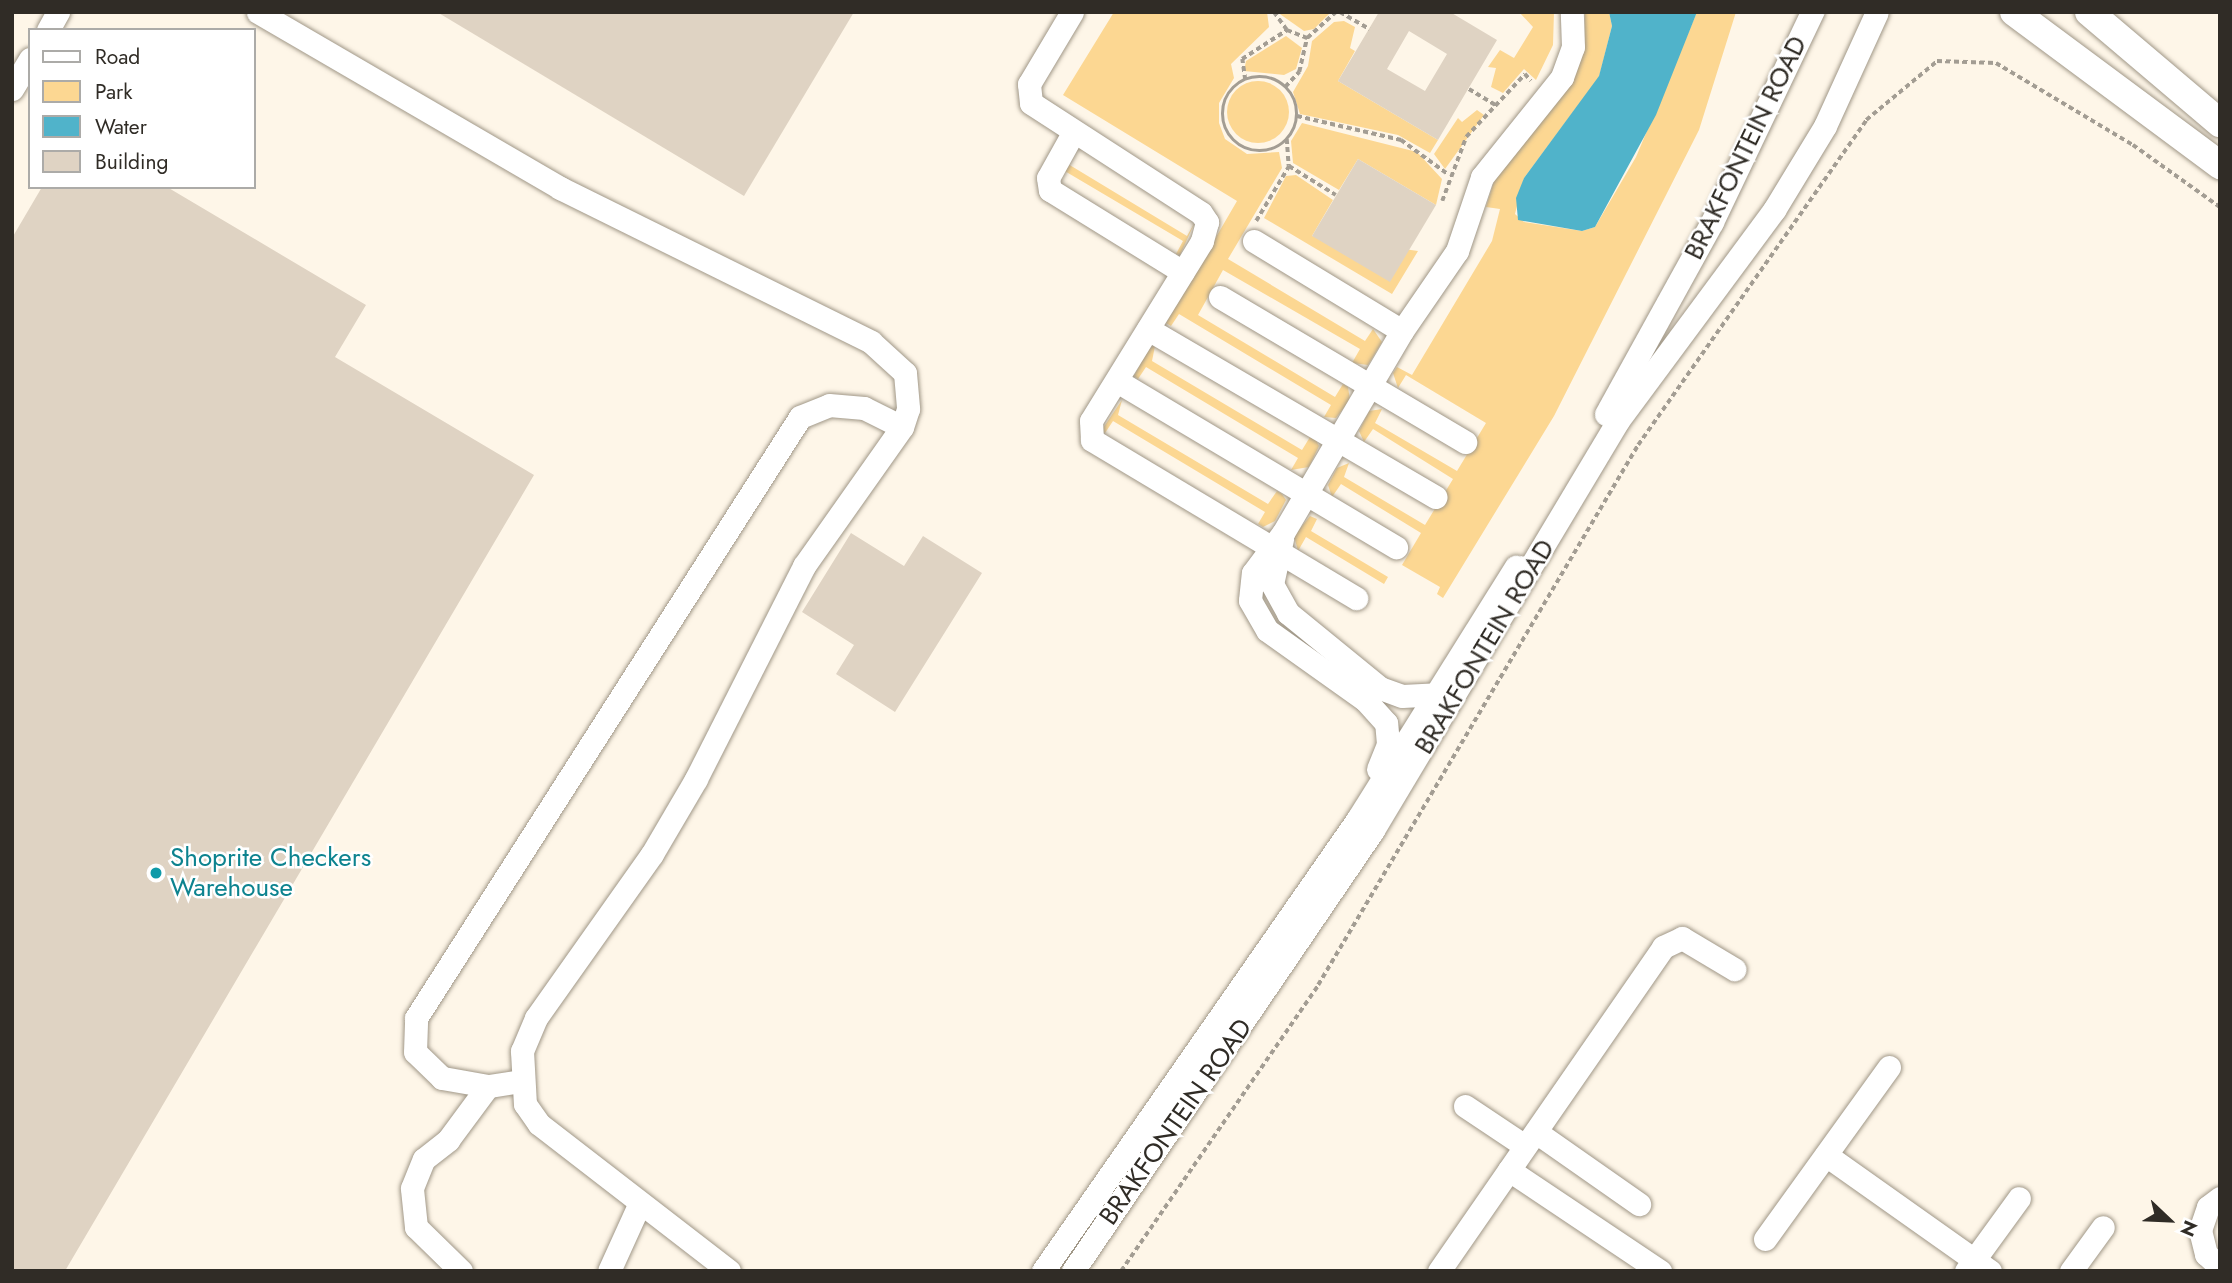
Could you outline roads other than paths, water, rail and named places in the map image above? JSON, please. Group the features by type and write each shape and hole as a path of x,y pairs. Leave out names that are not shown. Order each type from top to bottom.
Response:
{"main road":[{"path":"2014,12 2220,164"},
{"path":"2089,12 2220,122"}],"street":[{"path":"49,28 58,12"},
{"path":"258,12 560,188 870,342 905,373 908,409 902,427 804,566 652,854 536,1018 522,1051 520,1081 524,1104 539,1124 639,1205 729,1271"},
{"path":"1072,12 1027,91 1037,109 1205,217 1206,233 1091,421 1092,440 1276,544 1356,598"},
{"path":"1357,820 1388,744 1387,723 1364,700 1258,620 1249,589 1307,496 1402,331 1457,251 1482,177 1562,76 1573,47 1572,12"},
{"name":"BRAKFONTEIN ROAD","path":"1044,1271 1357,820 1437,694 1643,351 1775,97 1812,12"},
{"name":"BRAKFONTEIN ROAD","path":"1073,1271 1373,830 1617,422 1780,200 1825,126 1877,12"},
{"path":"12,89 28,63"},
{"path":"1073,133 1048,178 1049,190 1183,272"},
{"path":"1254,241 1402,331"},
{"path":"1220,297 1465,442"},
{"path":"1148,328 1435,497"},
{"path":"1117,380 1396,547"},
{"path":"520,1081 488,1086 442,1078 415,1052 416,1018 800,417 829,405 864,408 902,427"},
{"path":"1276,544 1272,584 1288,613 1380,688 1402,696 1437,694"},
{"path":"1439,1271 1671,940 1693,942 1734,969"},
{"path":"1765,1239 1889,1067"},
{"path":"461,1271 416,1227 412,1188 424,1160 447,1140 488,1086"},
{"path":"1465,1106 1530,1139 1639,1204"},
{"path":"1826,1155 1977,1267 2020,1198"},
{"path":"1509,1170 1660,1271"},
{"path":"2208,1264 2202,1218 2220,1198"},
{"path":"609,1271 639,1205"},
{"path":"2071,1271 2103,1227"},
{"path":"1057,1271 1072,1254 1087,1251"}],"water":[{"path":"1609,12 1697,12 1656,115 1595,227 1582,231 1518,220 1516,198 1524,178 1599,76 1612,26"}],"place":[{"name":"Shoprite Checkers Warehouse","path":"156,873"}]}
